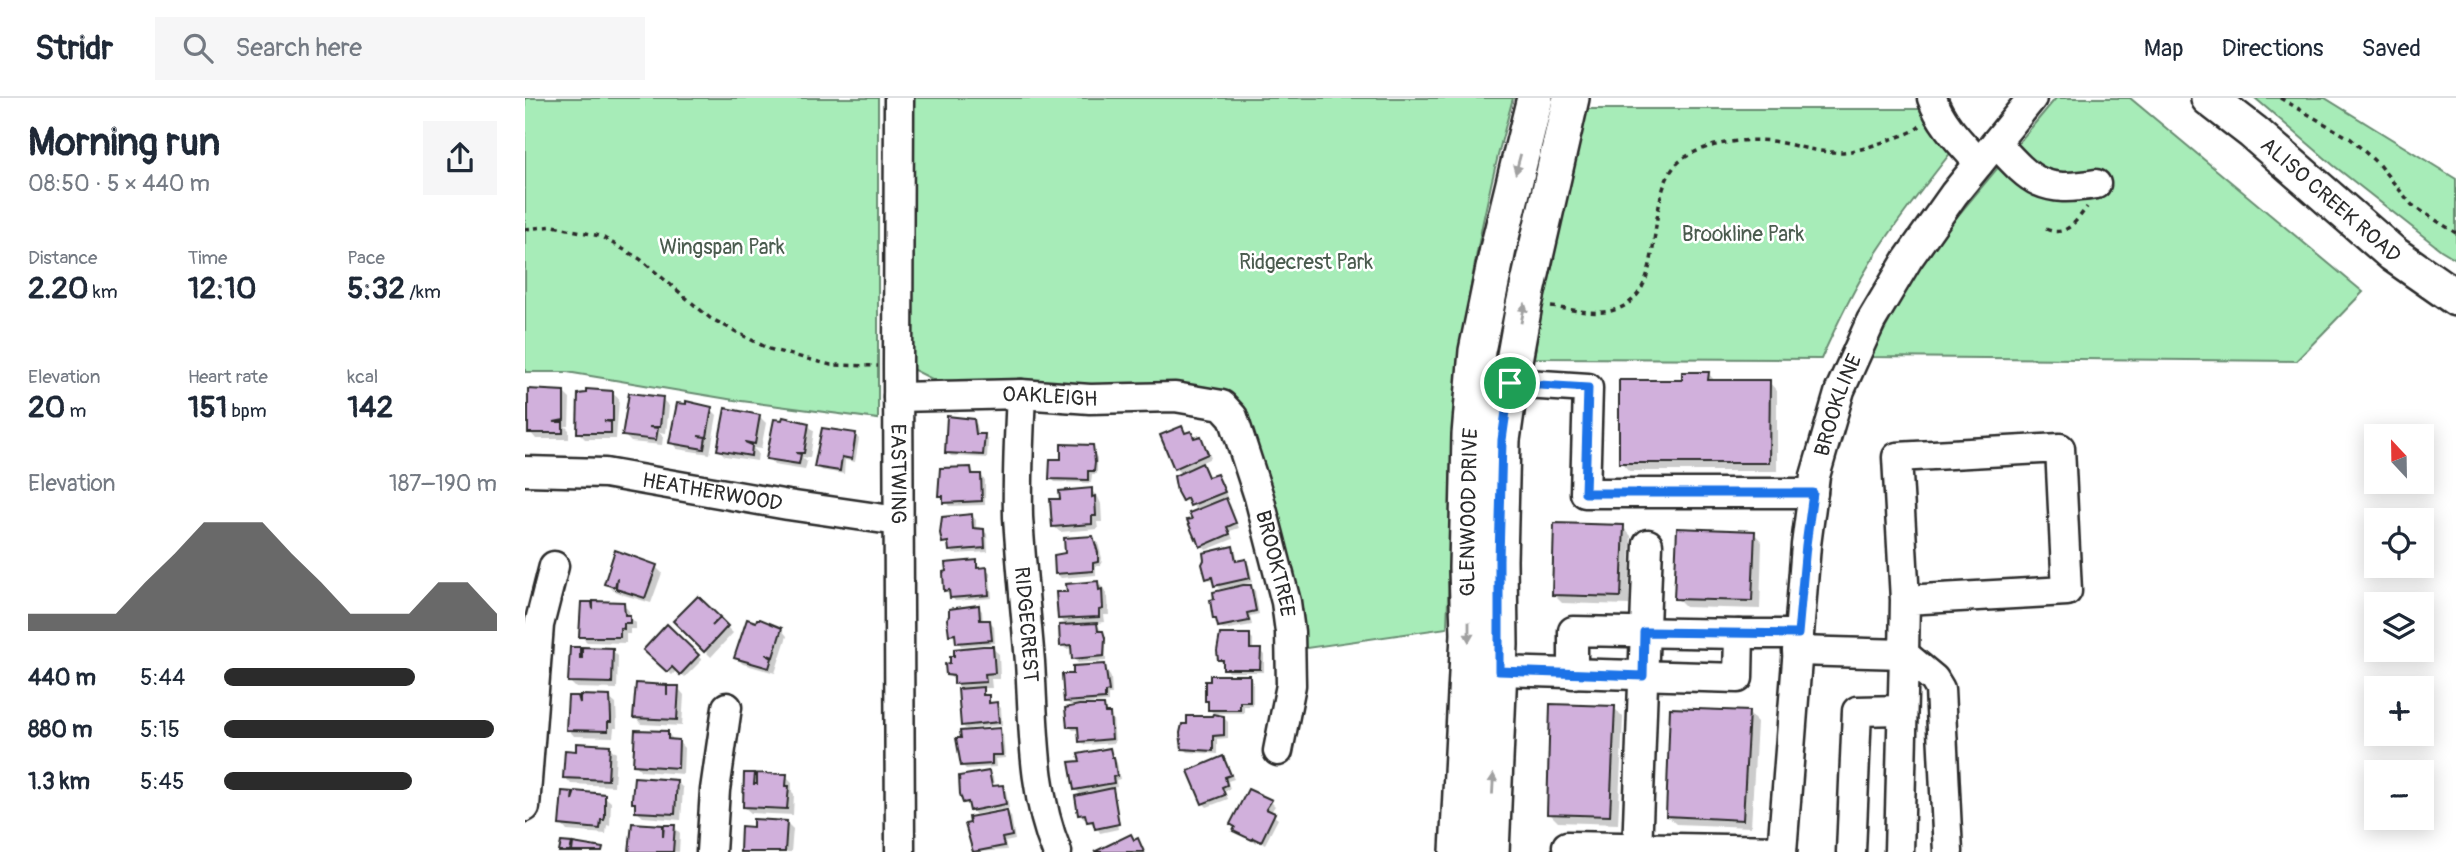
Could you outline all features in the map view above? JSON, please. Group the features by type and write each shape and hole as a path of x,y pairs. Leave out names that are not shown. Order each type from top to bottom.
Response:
{"main road":[{"name":"GLENWOOD DRIVE","path":"1458,852 1469,635 1467,568 1470,435 1477,351 1500,237 1535,98"},
{"name":"GLENWOOD DRIVE","path":"1491,852 1499,671 1502,440 1524,305 1571,98"},
{"name":"ALISO CREEK ROAD","path":"2209,98 2253,132 2393,254 2456,298"}],"street":[{"name":"EASTWING","path":"899,98 900,852"},
{"name":"BROOKLINE","path":"1782,851 1806,545 1815,476 1840,390 1871,321 1908,259 1954,194 2032,98"},
{"path":"1934,104 1946,126 1987,153 2025,172 2040,184 2054,188 2096,184"},
{"path":"1510,383 1588,388 1585,493 1813,493"},
{"name":"OAKLEIGH","path":"898,397 1021,394 1090,399 1175,397 1202,400"},
{"name":"RIDGECREST","path":"1021,394 1018,516 1036,763 1042,806 1057,852"},
{"name":"BROOKTREE","path":"1202,400 1222,405 1233,417 1259,497 1286,602 1290,632 1291,685 1278,751"},
{"path":"1899,852 1905,600 1898,457 2060,448 2067,591 1905,600"},
{"name":"HEATHERWOOD","path":"525,471 605,473 898,521"},
{"path":"1637,850 1648,544"},
{"path":"525,807 539,625 554,566"},
{"path":"1573,674 1573,631 1739,634 1904,654 1934,679 1940,689 1948,852"},
{"path":"1499,671 1738,678 1739,634"},
{"path":"711,852 715,790 727,707"},
{"path":"1851,852 1857,711 1902,710"},
{"path":"1567,846 1637,850 1782,851"}],"path":[{"path":"2280,98 2351,139 2378,164 2412,205 2456,233"},
{"path":"1524,305 1598,312 1613,311 1630,304 1641,291 1647,275 1664,190 1670,173 1680,160 1697,150 1756,140 1837,153 1862,149 1918,129 1934,104"},
{"path":"2046,229 2055,233 2070,228 2097,193 2096,184"},
{"path":"525,229 554,226 600,236 640,259 710,318 769,349 831,365 898,366"}],"green space":[{"name":"Wingspan Park","path":"525,98 878,98 878,419 734,400 567,372 525,372"},
{"name":"Ridgecrest Park","path":"903,98 1513,98 1478,245 1461,357 1453,453 1447,628 1286,651 1226,408 1026,384 934,380 904,365"},
{"path":"2056,98 2130,98 2363,292 2296,361 1870,357 1908,286 1940,237"},
{"path":"2255,98 2325,98 2456,179 2456,259 2333,165"},
{"name":"Brookline Park","path":"1587,109 1926,109 1952,151 1877,252 1854,291 1821,359 1534,358 1556,233"}],"building":[{"path":"1682,372 1709,372 1708,380 1770,380 1769,463 1619,463 1619,380 1682,380"},
{"path":"528,389 564,391 564,420 554,422 563,422 563,433 528,433"},
{"path":"586,389 613,391 613,421 604,421 611,422 611,433 577,433 578,394 586,393"},
{"path":"629,393 663,397 660,427 649,427 658,428 656,440 622,436"},
{"path":"686,401 712,407 707,437 698,436 706,437 704,449 669,443 677,403 686,404"},
{"path":"725,408 760,415 755,444 745,442 752,445 751,456 717,450"},
{"path":"947,416 974,419 976,434 985,434 983,455 945,453"},
{"path":"783,417 809,423 804,453 796,453 801,454 799,464 766,459 774,419 782,420"},
{"path":"1182,426 1185,433 1191,431 1194,438 1201,436 1208,454 1174,469 1160,435"},
{"path":"822,428 856,433 852,459 842,457 840,471 814,467"},
{"path":"1061,444 1093,445 1094,471 1088,471 1088,480 1049,479 1050,459 1061,459"},
{"path":"1202,463 1208,477 1217,474 1225,492 1190,506 1187,498 1182,501 1177,492 1174,476"},
{"path":"971,467 972,474 981,474 982,501 943,503 943,496 938,496 940,468"},
{"path":"1092,488 1096,516 1092,516 1092,524 1052,527 1050,499 1060,499 1059,491"},
{"path":"1226,498 1236,523 1227,527 1230,534 1200,547 1187,520 1192,519 1189,513"},
{"path":"972,514 973,528 984,529 985,548 949,551 948,542 942,543 942,517"},
{"path":"1554,523 1624,525 1621,597 1552,595"},
{"path":"1677,528 1755,531 1752,601 1674,599"},
{"path":"1093,536 1098,562 1093,563 1093,571 1055,574 1054,555 1065,553 1064,538"},
{"path":"1233,546 1236,561 1246,559 1250,578 1214,586 1212,577 1206,579 1202,564 1203,553"},
{"path":"615,550 657,565 645,598 616,589 617,578 615,587 604,584"},
{"path":"977,560 977,568 987,567 989,595 950,598 949,590 944,591 945,563"},
{"path":"1098,581 1099,590 1102,589 1103,609 1099,610 1099,617 1058,619 1056,592 1067,592 1066,584"},
{"path":"1251,585 1256,611 1247,613 1249,621 1218,627 1216,619 1213,619 1210,600 1214,599 1213,592"},
{"path":"698,596 720,617 712,626 720,618 728,626 704,652 673,621"},
{"path":"593,601 624,602 625,615 630,615 630,623 624,623 624,629 620,628 620,637 579,637 581,602 592,602 593,609"},
{"path":"979,605 980,620 990,620 992,640 956,643 955,634 949,635 949,609"},
{"path":"747,619 756,622 760,619 782,628 773,657 765,654 772,658 769,668 734,658"},
{"path":"1097,623 1098,631 1103,631 1105,638 1104,656 1072,659 1071,645 1060,646 1059,625"},
{"path":"667,624 699,655 680,675 672,667 667,672 643,650"},
{"path":"1220,634 1250,634 1250,649 1261,649 1260,669 1223,669 1223,660 1218,660 1217,651"},
{"path":"993,646 995,673 985,674 986,682 954,684 954,676 946,675 945,664 950,663 954,649"},
{"path":"570,647 580,647 580,658 582,647 613,648 612,683 568,682"},
{"path":"1105,664 1109,691 1105,692 1105,699 1064,702 1062,674 1073,674 1073,666"},
{"path":"1210,675 1250,675 1250,702 1240,702 1240,710 1208,710 1205,681 1210,681"},
{"path":"636,683 679,686 677,720 633,718"},
{"path":"983,687 983,695 989,695 989,703 997,702 999,722 961,726 958,689"},
{"path":"580,695 610,696 611,722 608,722 608,731 566,730 568,696 578,696 580,703"},
{"path":"1550,704 1615,706 1610,816 1547,814"},
{"path":"1104,705 1105,713 1110,713 1112,739 1079,742 1078,727 1067,727 1065,708"},
{"path":"1670,708 1749,711 1743,820 1666,816"},
{"path":"1187,716 1224,716 1224,735 1213,736 1213,751 1182,749 1180,733 1182,724 1187,724"},
{"path":"1000,728 1002,755 992,755 992,764 961,766 956,738 961,738 960,731"},
{"path":"635,730 668,731 668,739 679,740 678,768 633,765"},
{"path":"576,743 610,745 608,780 563,778 565,750 576,751"},
{"path":"1110,748 1117,776 1113,777 1114,783 1074,790 1069,762 1080,761 1078,754"},
{"path":"1223,756 1231,775 1225,777 1227,785 1222,787 1225,795 1202,804 1188,771"},
{"path":"989,771 992,786 1003,785 1006,804 970,811 968,802 963,803 960,794 959,776"},
{"path":"744,773 755,773 754,784 757,784 757,773 787,774 787,809 743,807"},
{"path":"634,777 677,780 675,814 635,812 635,803 632,803"},
{"path":"1113,788 1119,824 1095,829 1093,821 1087,822 1085,814 1078,815 1075,796"},
{"path":"1248,789 1272,800 1266,809 1275,813 1261,842 1233,831 1235,827 1230,824"},
{"path":"562,791 573,792 572,800 575,791 605,794 605,817 601,820 600,829 559,825"},
{"path":"1007,810 1012,836 1002,838 1004,846 973,852 965,824 970,823 969,817"},
{"path":"753,819 787,821 785,852 740,852 741,826 753,827"},
{"path":"632,823 663,825 663,837 664,825 675,825 673,852 629,852"},
{"path":"1131,834 1134,840 1138,838 1144,852 1094,852"},
{"path":"561,842 572,843 570,852 559,852"},
{"path":"573,843 603,848 602,852 572,852"}],"route":[{"path":"1510,383 1588,388 1585,493 1813,493 1798,634 1644,632 1643,676 1499,671 1502,440 1510,383"}]}
